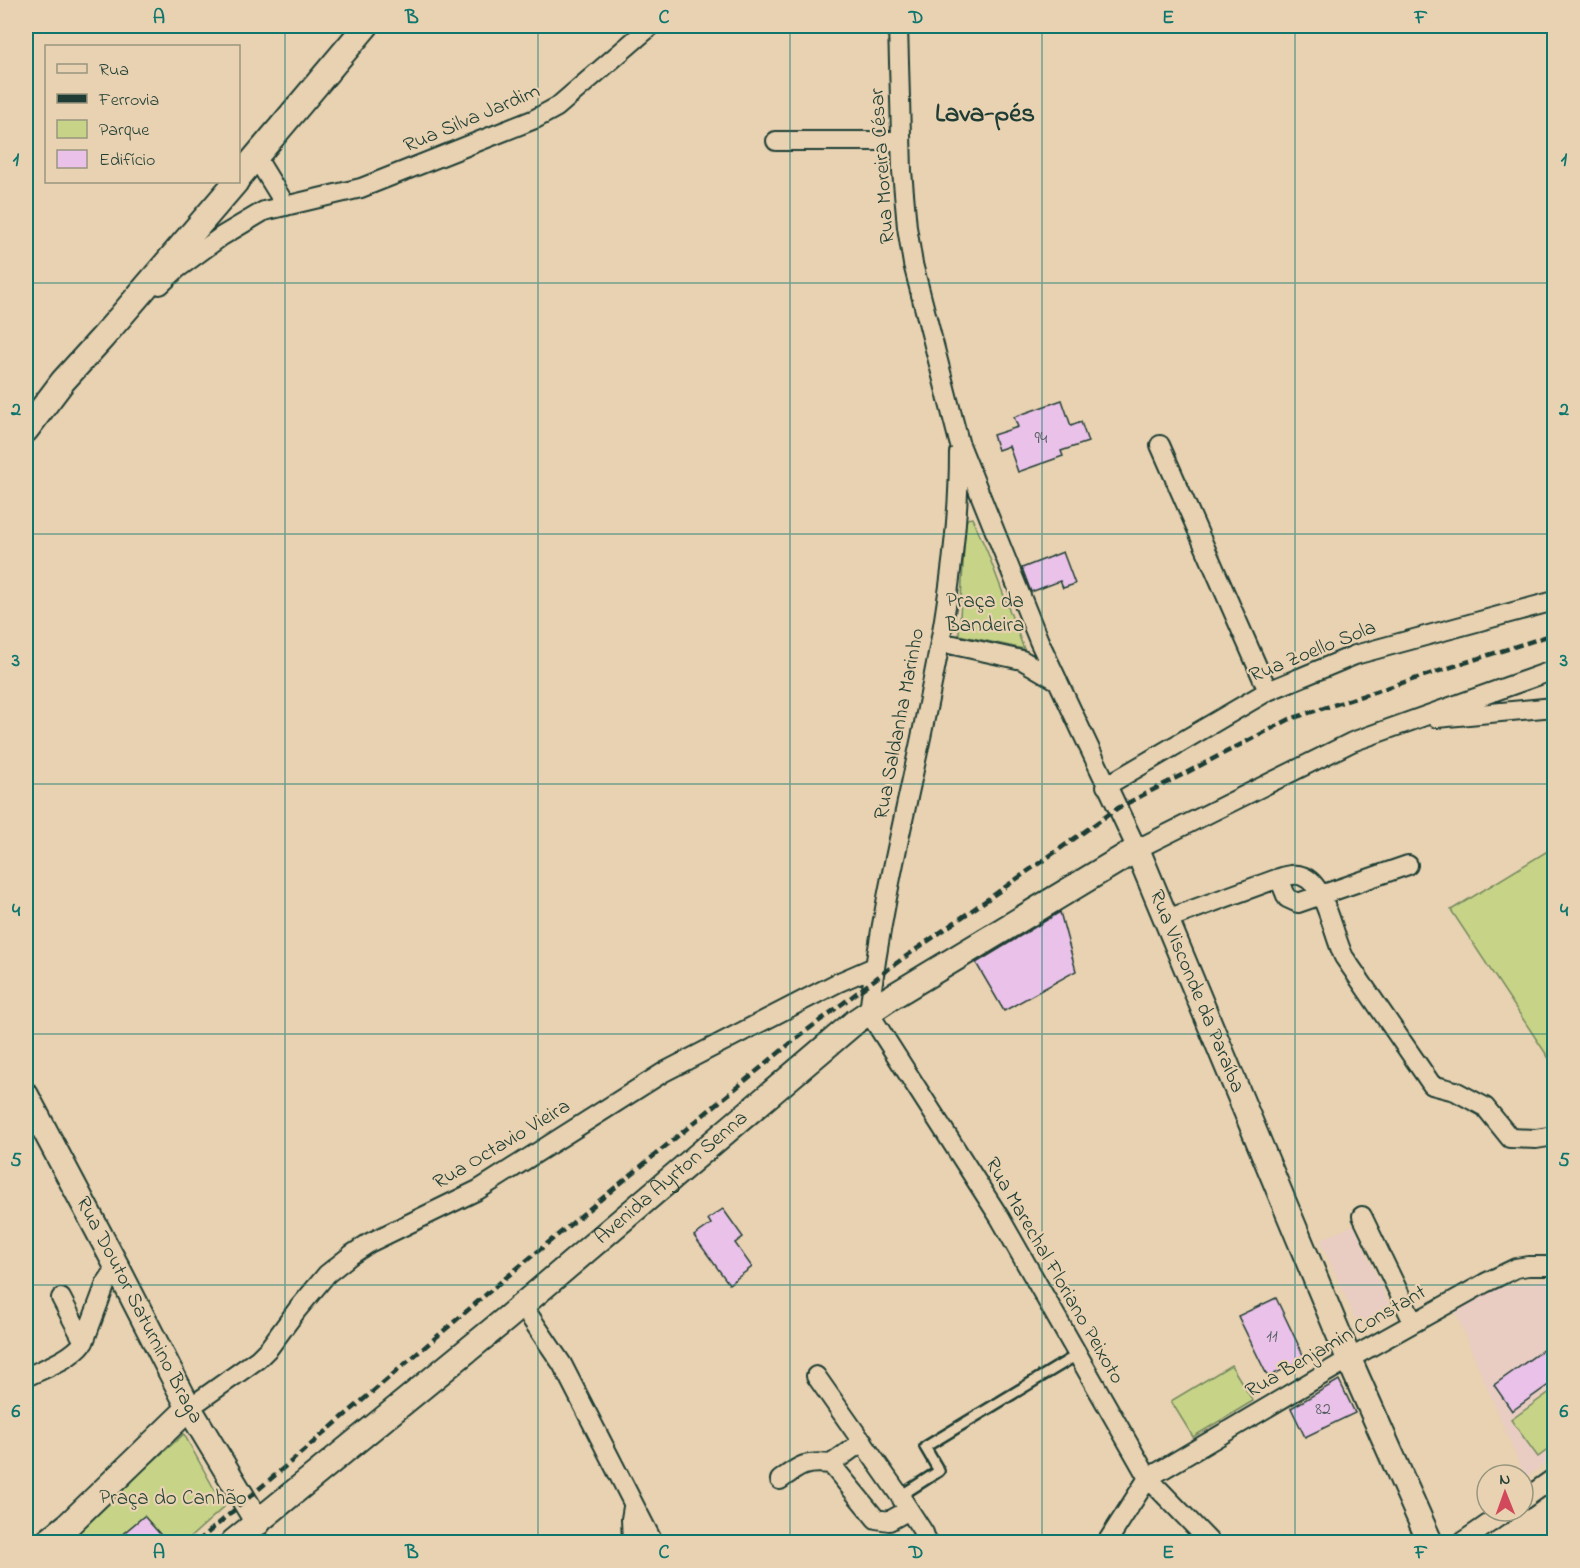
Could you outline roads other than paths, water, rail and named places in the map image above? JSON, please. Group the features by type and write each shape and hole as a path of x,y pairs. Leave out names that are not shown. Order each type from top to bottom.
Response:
{"main road":[{"path":"240,176 366,26"},
{"path":"26,430 63,381 234,183"},
{"name":"Rua Visconde da Paraíba","path":"1137,849 1349,1359 1430,1542"},
{"name":"Avenida Ayrton Senna","path":"233,1542 522,1305 856,1021 890,998 1137,849"},
{"name":"Rua Doutor Saturnino Braga","path":"26,1095 189,1408 258,1523"},
{"path":"46,1542 69,1525 189,1408"}],"street":[{"name":"Rua Silva Jardim","path":"103,337 177,269 222,236 264,211 362,188 535,119 557,107 651,26"},
{"name":"Rua Moreira César","path":"898,26 906,218 913,264 960,442"},
{"path":"776,141 902,141"},
{"path":"256,157 286,206"},
{"name":"Rua Visconde da Paraíba","path":"960,442 1039,640 1137,849"},
{"name":"Rua Saldanha Marinho","path":"869,1013 874,967 940,642 956,533 960,442"},
{"path":"1160,446 1268,691"},
{"name":"Rua Zoello Sola","path":"1106,786 1268,691 1355,655 1554,601"},
{"path":"1022,660 1034,650 1039,640"},
{"path":"940,642 1022,660 1058,681"},
{"path":"1137,849 1331,752 1409,721 1554,670"},
{"path":"1409,721 1554,707"},
{"path":"1279,878 1287,898 1293,902 1302,902 1408,866"},
{"path":"1167,918 1279,878 1291,875 1303,876 1322,896 1344,957 1432,1085 1455,1091 1485,1107 1510,1138 1536,1139 1554,1136"},
{"name":"Rua Octavio Vieira","path":"189,1408 270,1348 327,1274 369,1243 478,1190 664,1072 828,987 874,967"},
{"name":"Rua Marechal Floriano Peixoto","path":"869,1013 1000,1218 1148,1478 1210,1542"},
{"path":"1362,1216 1413,1322"},
{"name":"Rua Benjamin Constant","path":"1148,1478 1413,1322 1516,1268 1554,1266"},
{"path":"26,1377 60,1361 84,1342 105,1283 117,1267"},
{"path":"61,1298 84,1342"},
{"path":"522,1305 561,1364 653,1542"},
{"path":"816,1376 904,1503 924,1533 927,1542"},
{"path":"831,1464 862,1441"},
{"path":"780,1480 803,1464 816,1462 831,1464 876,1518 889,1521 904,1503"},
{"path":"1107,1542 1148,1478"},
{"path":"1535,1491 1554,1478"},
{"path":"632,1542 633,1507"},
{"path":"1462,1542 1490,1523"}],"lane":[{"path":"904,1503 939,1471 926,1447 1077,1355"}],"railway":[{"path":"197,1542 503,1280 798,1037 898,962 1118,808 1290,719 1554,634"}],"district":[{"name":"Lava-pés","path":"985,114"}],"park label":[{"name":"Praça da Bandeira","path":"985,614"},
{"name":"Praça do Canhão","path":"173,1499"}]}
